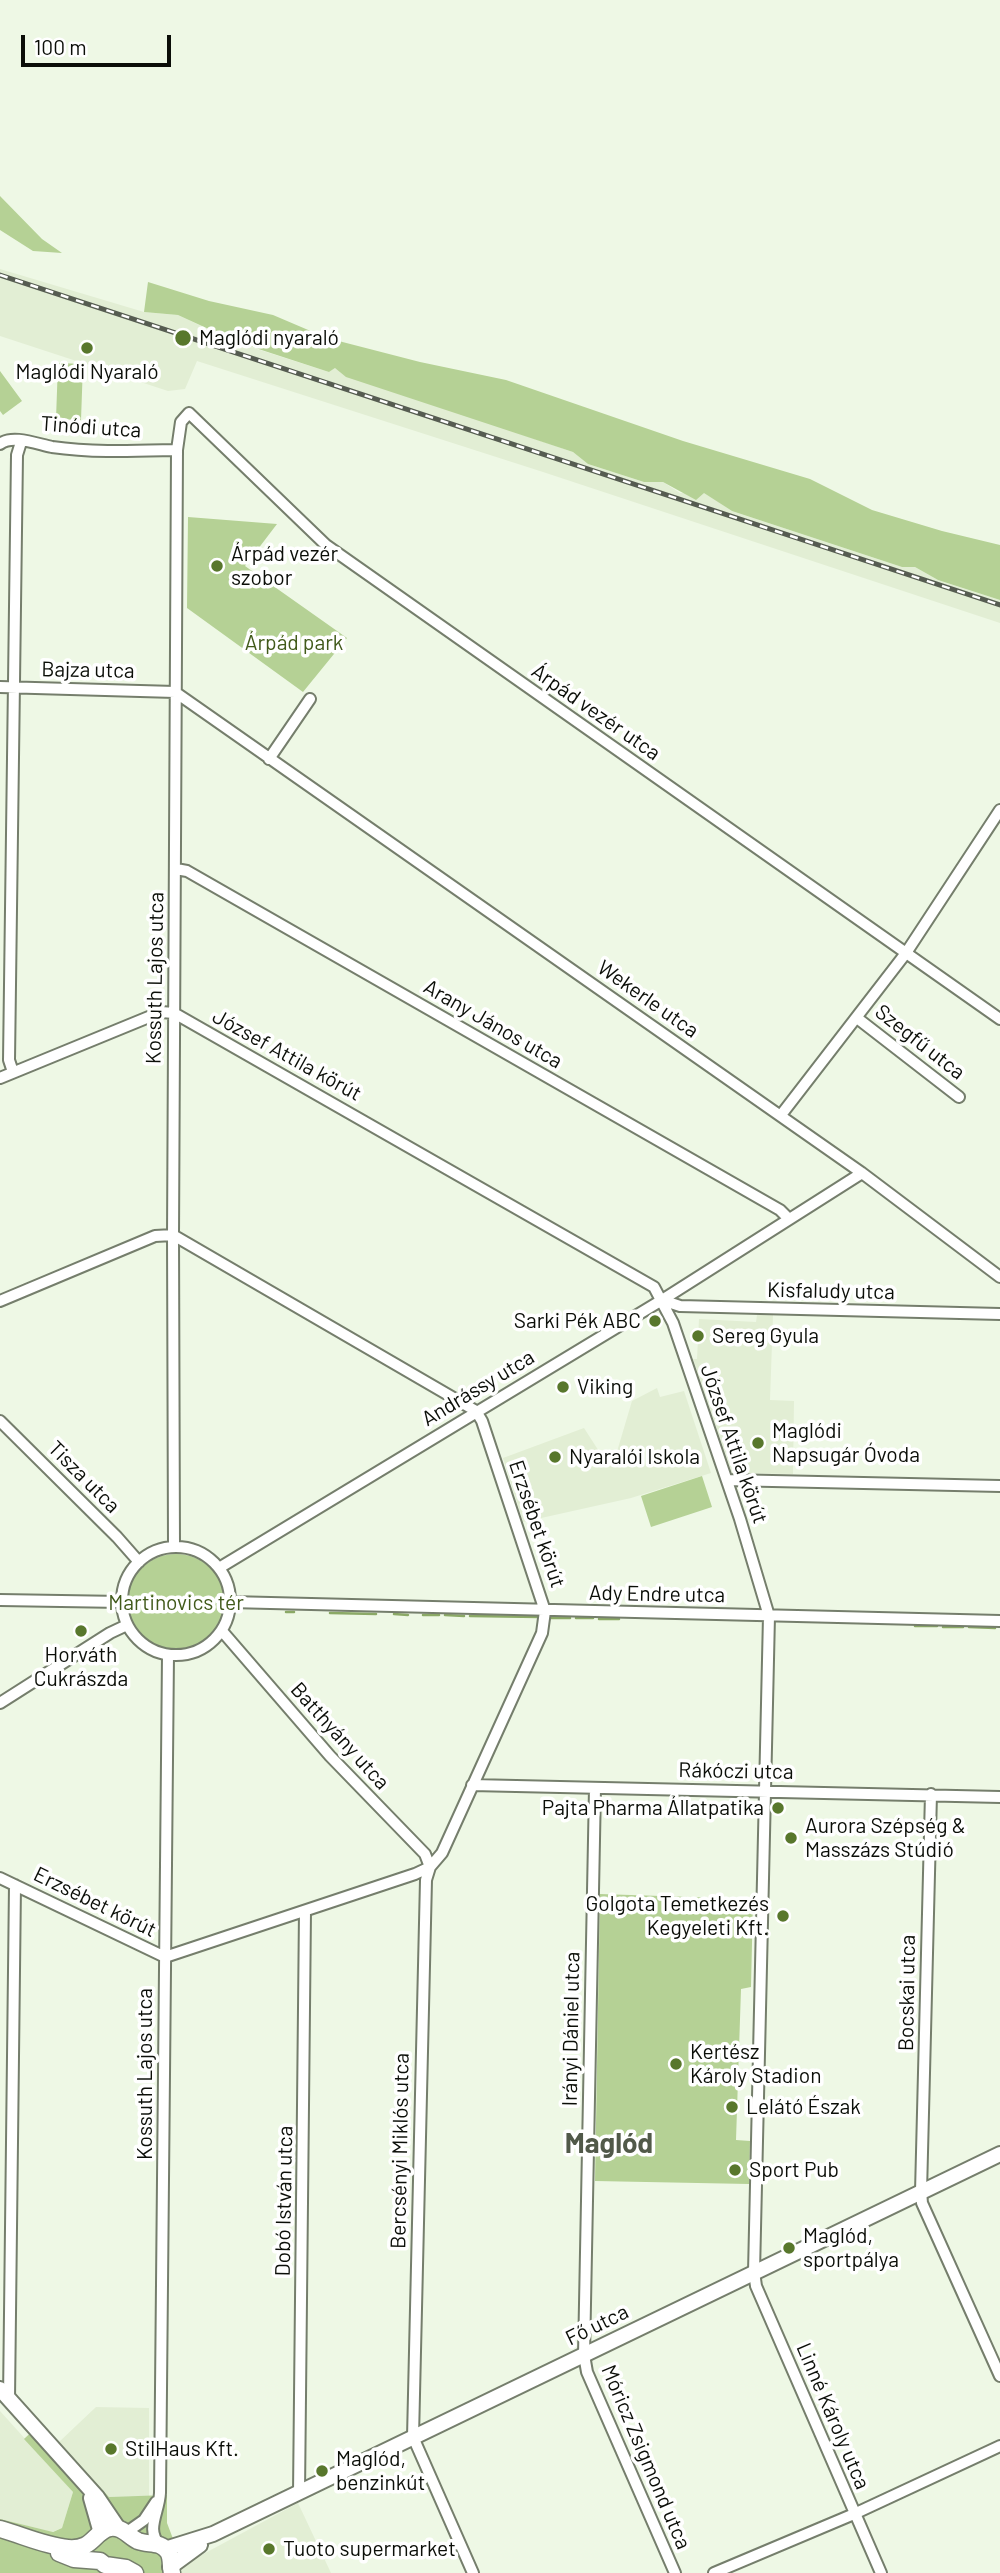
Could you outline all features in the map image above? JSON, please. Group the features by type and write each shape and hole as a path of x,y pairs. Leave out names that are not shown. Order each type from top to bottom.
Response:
{"main road":[{"name":"Fő utca","path":"163,2547 213,2534 1000,2154"},
{"path":"5,2394 97,2497 122,2530 141,2542 163,2547 171,2559 170,2571"},
{"path":"87,2487 95,2508 99,2536 94,2550 100,2561"},
{"path":"0,2529 67,2548 84,2546 108,2528 122,2530"},
{"name":"Fő utca","path":"170,2571 213,2534"},
{"path":"36,2540 64,2556 100,2561 110,2567 126,2568 135,2573"}],"street":[{"name":"Kossuth Lajos utca","path":"174,1547 177,450 181,422 189,412"},
{"name":"Árpád vezér utca","path":"189,412 326,545 1000,1019"},
{"name":"Tinódi utca","path":"1,443 11,439 74,450 111,452 177,450"},
{"path":"13,1072 9,1060 5,1014 6,858 14,688 17,455 21,442"},
{"name":"Bajza utca","path":"0,687 175,691"},
{"name":"Wekerle utca","path":"175,691 781,1115 1000,1277"},
{"path":"269,759 310,699"},
{"name":"Szegfű utca","path":"781,1115 906,953 1000,810"},
{"name":"Arany János utca","path":"176,869 187,871 780,1210 788,1218"},
{"path":"0,1078 161,1012 174,1013"},
{"name":"József Attila körút","path":"174,1013 654,1287 673,1323 727,1480 769,1616 754,2272"},
{"name":"Szegfű utca","path":"857,1018 959,1097"},
{"name":"Andrássy utca","path":"219,1568 662,1300 862,1173"},
{"path":"0,1301 155,1236 173,1235 476,1411"},
{"name":"Kisfaludy utca","path":"662,1300 680,1306 1000,1314"},
{"name":"Erzsébet körút","path":"0,1878 165,1957 430,1867 442,1853 542,1633 545,1611 482,1421 476,1411"},
{"name":"Tisza utca","path":"0,1421 139,1562"},
{"path":"727,1480 1000,1486"},
{"path":"174,1547 199,1553 219,1568 225,1579 230,1602 222,1631 198,1651 184,1655 168,1655 152,1650 138,1640 127,1625 122,1602 129,1573 139,1562 151,1553 174,1547"},
{"path":"0,1600 122,1602"},
{"name":"Ady Endre utca","path":"230,1602 1000,1621"},
{"path":"0,1703 127,1625"},
{"name":"Batthyány utca","path":"222,1631 330,1756 425,1854 430,1867"},
{"name":"Kossuth Lajos utca","path":"163,2547 153,2538 152,2531 158,2513 160,2493 168,1655"},
{"name":"Rákóczi utca","path":"472,1785 1000,1797"},
{"name":"Irányi Dániel utca","path":"584,2355 595,1788"},
{"name":"Bocskai utca","path":"920,2192 931,1794"},
{"name":"Bercsényi Miklós utca","path":"413,2438 426,1880 430,1867"},
{"path":"5,2394 15,1885"},
{"name":"Dobó István utca","path":"299,2493 306,1911"},
{"path":"920,2192 922,2203 1000,2376"},
{"name":"Linné Károly utca","path":"754,2272 756,2286 881,2573"},
{"name":"Móricz Zsigmond utca","path":"584,2355 587,2372 675,2573"},
{"path":"413,2438 473,2573"},
{"path":"714,2573 854,2514 1000,2446"},
{"path":"122,2530 152,2511 160,2493"}],"shaded area":[{"path":"0,269 144,312 178,315 238,343 329,372 335,368 573,452 588,464 644,482 663,482 680,493 704,492 732,511 902,567 915,567 938,580 1000,600 1000,623 197,361 185,389 168,391 0,336"},
{"path":"757,1315 773,1315 770,1400 794,1401 793,1474 732,1473 693,1359 697,1359 699,1319 756,1322"},
{"name":"Nyaralói Iskola","path":"657,1388 660,1397 684,1391 711,1473 631,1498 523,1522 503,1458 584,1428 604,1459 616,1455 632,1401"},
{"path":"96,2407 149,2408 149,2496 109,2497 59,2442"},
{"path":"0,2411 73,2492 62,2528 52,2532 0,2519"},
{"path":"298,2503 331,2573 179,2573 183,2565"}],"green space":[{"path":"0,196 42,239 62,253 33,251 0,230"},
{"path":"148,282 209,301 273,315 327,338 420,362 506,380 683,441 810,479 872,510 1000,545 1000,600 938,580 915,567 902,567 732,511 704,493 696,500 663,482 644,482 588,464 573,452 346,377 335,368 329,372 237,342 178,315 144,312"},
{"path":"58,363 83,364 81,420 56,419"},
{"path":"0,371 22,401 3,415 0,411"},
{"name":"Árpád park","path":"188,517 277,524 245,566 347,638 303,692 187,608"},
{"path":"702,1476 712,1507 651,1527 641,1496"},
{"name":"Martinovics tér","path":"176,1554 203,1562 217,1576 225,1603 217,1630 203,1644 176,1652 149,1644 135,1630 127,1603 135,1576 149,1562"},
{"path":"600,1894 753,1899 751,1987 741,1989 736,2140 750,2141 749,2184 595,2181"},
{"path":"41,2423 109,2497 167,2495 167,2523 183,2565 179,2573 0,2573 0,2519 53,2532 62,2528 73,2492 24,2439"}],"waterway":[{"path":"286,1612 294,1612"},
{"path":"330,1613 376,1614"},
{"path":"394,1614 408,1615"},
{"path":"423,1615 439,1615"},
{"path":"445,1615 464,1616"},
{"path":"470,1616 540,1617"},
{"path":"551,1618 570,1618"},
{"path":"576,1618 593,1618"},
{"path":"599,1619 619,1619"},
{"path":"915,1626 937,1626"},
{"path":"943,1627 963,1627"},
{"path":"969,1627 995,1628"}],"railway":[{"path":"0,275 1000,605"}],"place":[{"name":"Maglódi nyaraló","path":"183,338"},
{"name":"Maglódi Nyaraló","path":"87,348"},
{"name":"Árpád vezér szobor","path":"217,566"},
{"name":"Sarki Pék ABC","path":"655,1321"},
{"name":"Sereg Gyula","path":"698,1336"},
{"name":"Viking","path":"563,1387"},
{"name":"Maglódi Napsugár Óvoda","path":"758,1443"},
{"name":"Nyaralói Iskola","path":"555,1457"},
{"name":"Horváth Cukrászda","path":"81,1631"},
{"name":"Pajta Pharma Állatpatika","path":"778,1808"},
{"name":"Aurora Szépség & Masszázs Stúdió","path":"791,1838"},
{"name":"Golgota Temetkezés Kegyeleti Kft.","path":"783,1916"},
{"name":"Kertész Károly Stadion","path":"676,2064"},
{"name":"Lelátó Észak","path":"732,2107"},
{"name":"Sport Pub","path":"735,2170"},
{"name":"Maglód, sportpálya","path":"789,2248"},
{"name":"StilHaus Kft.","path":"111,2449"},
{"name":"Maglód, benzinkút","path":"322,2471"},
{"name":"Tuoto supermarket","path":"269,2549"}],"district":[{"name":"Maglód","path":"609,2144"}]}
